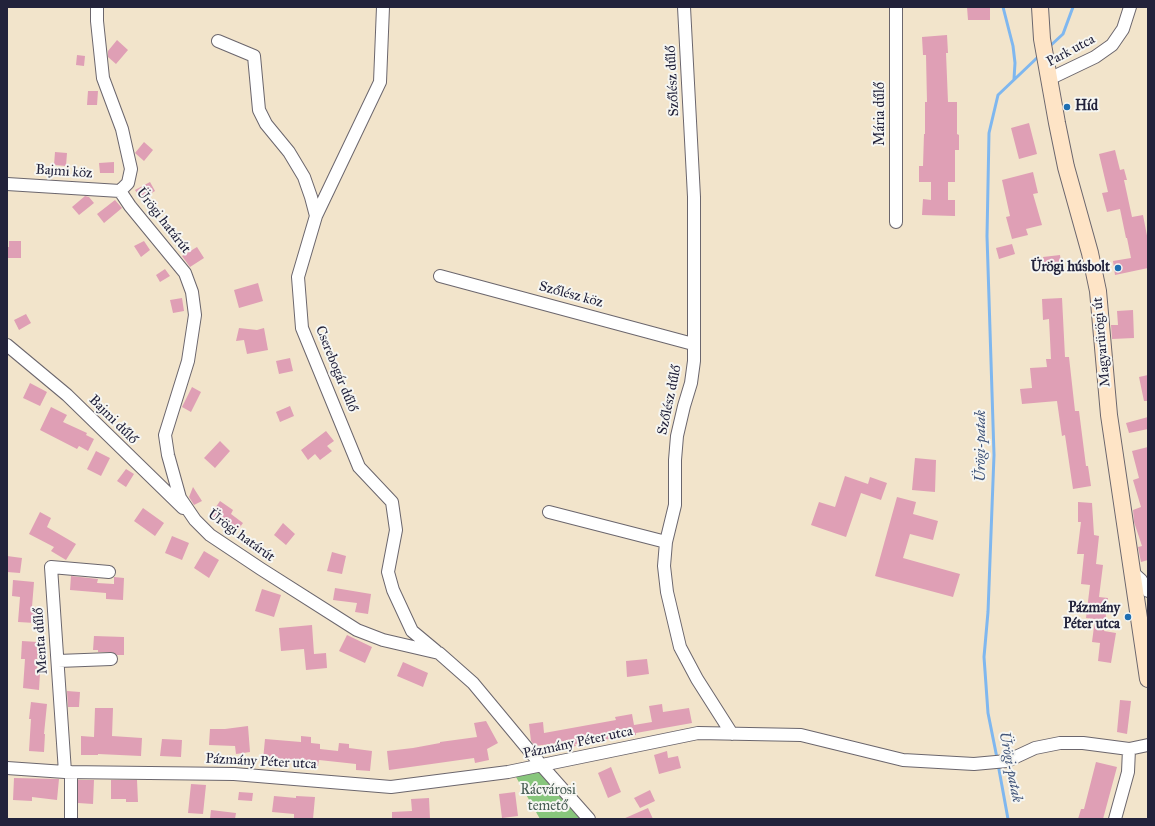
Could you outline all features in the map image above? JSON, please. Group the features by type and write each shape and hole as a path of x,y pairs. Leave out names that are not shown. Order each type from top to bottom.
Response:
{"main road":[{"name":"Magyarürögi út","path":"1040,7 1042,39 1066,167 1090,253 1098,291 1109,415 1148,680"}],"street":[{"name":"Ürögi határút","path":"97,7 98,36 103,78 122,129 131,169 128,183 120,191 130,206 185,273 192,292 194,315 188,361 165,435 168,455 180,498 195,520 216,539 357,630 383,640 439,653 473,683 542,766 589,819"},
{"name":"Cserebogár dűlő","path":"383,7 380,82 316,216 298,277 302,328 359,467 392,502 396,530 388,572 393,590 412,631 439,653"},
{"name":"Szőlész dűlő","path":"684,7 694,197 694,361 691,383 684,406 676,444 675,505 666,542 664,566 667,592 680,647 697,679 732,734"},
{"name":"Mária dűlő","path":"896,7 896,222"},
{"name":"Park utca","path":"1049,80 1095,57 1112,45 1123,29 1130,7"},
{"path":"218,41 254,56 259,110 266,124 289,152 304,177 316,216"},
{"name":"Bajmi köz","path":"7,184 120,191"},
{"name":"Szőlész köz","path":"440,276 693,344"},
{"name":"Bajmi dűlő","path":"7,345 67,395 195,520"},
{"path":"549,512 666,542"},
{"name":"Menta dűlő","path":"71,819 51,567 109,572"},
{"path":"1131,571 1148,591"},
{"path":"58,661 111,659"},
{"name":"Pázmány Péter utca","path":"7,768 68,772 234,774 391,787 508,772 698,733 801,735 903,760 974,764 1007,761 1035,748 1060,743 1083,743 1129,748 1148,745"},
{"path":"1115,819 1128,772 1129,748"}],"green space":[{"name":"Rácvárosi temető","path":"544,769 589,819 540,819 516,777"}],"building":[{"path":"967,7 990,7 990,20 968,20"},
{"path":"947,35 948,53 946,53 948,102 957,102 957,134 959,135 959,150 955,150 955,182 948,182 948,200 955,200 955,216 922,215 923,199 931,200 931,182 919,182 919,166 923,166 925,102 927,102 926,55 923,55 922,37"},
{"path":"117,40 128,50 116,64 108,57 108,51"},
{"path":"77,55 85,56 84,66 76,65"},
{"path":"88,91 98,91 97,105 87,105"},
{"path":"1029,123 1037,154 1019,159 1011,128"},
{"path":"144,142 153,150 144,161 135,153"},
{"path":"1115,150 1120,170 1124,169 1127,180 1124,180 1132,217 1143,215 1148,241 1148,268 1115,275 1113,261 1131,258 1120,209 1107,212 1102,193 1108,192 1099,154"},
{"path":"55,152 67,153 66,166 54,165"},
{"path":"114,162 114,173 100,173 99,163"},
{"path":"1033,172 1038,193 1033,194 1042,225 1026,229 1028,235 1012,239 1006,217 1010,216 1002,180"},
{"path":"150,182 155,191 141,199 135,190"},
{"path":"85,196 89,197 94,203 79,215 72,207"},
{"path":"115,200 122,208 104,223 97,214"},
{"path":"9,241 21,241 21,258 7,258 7,247 9,247"},
{"path":"144,241 150,250 141,257 134,246"},
{"path":"1012,244 1015,254 999,259 996,248"},
{"path":"197,247 204,258 190,267 182,256"},
{"path":"1060,255 1062,271 1045,273 1043,257"},
{"path":"165,269 170,276 160,282 156,275"},
{"path":"258,283 263,301 239,308 234,290"},
{"path":"182,298 184,311 173,313 170,300"},
{"path":"1062,298 1065,357 1069,357 1075,411 1079,411 1086,466 1088,466 1091,486 1073,489 1065,435 1062,436 1057,401 1022,404 1020,389 1032,388 1030,368 1047,367 1046,359 1051,359 1049,319 1043,320 1042,299"},
{"path":"1133,310 1134,338 1112,339 1111,325 1118,325 1117,311"},
{"path":"26,314 31,323 19,330 14,320"},
{"path":"239,328 257,330 264,328 268,350 247,354 244,340 236,341"},
{"path":"290,358 293,371 279,374 276,361"},
{"path":"1148,375 1148,401 1144,401 1139,377"},
{"path":"30,383 47,392 40,406 23,398"},
{"path":"192,387 201,392 191,412 182,407"},
{"path":"290,406 294,416 280,422 276,412"},
{"path":"51,407 67,415 63,422 87,433 86,435 94,439 88,451 79,446 77,449 40,430"},
{"path":"1148,417 1148,429 1129,433 1126,423"},
{"path":"326,431 334,441 327,446 332,451 320,460 315,454 308,460 301,450"},
{"path":"220,441 230,451 215,468 204,458"},
{"path":"1148,447 1148,560 1141,562 1138,547 1142,546 1134,522 1133,510 1141,507 1133,480 1139,478 1132,451"},
{"path":"96,451 110,458 101,476 87,469"},
{"path":"915,458 936,460 935,492 912,490"},
{"path":"126,469 134,474 126,487 117,481"},
{"path":"845,476 868,484 870,477 887,483 881,500 861,493 846,537 811,525 819,502 835,507"},
{"path":"193,487 202,501 194,505 189,497"},
{"path":"897,497 916,502 913,514 938,521 933,540 910,534 903,558 960,574 953,597 875,576"},
{"path":"220,501 233,510 231,514 243,523 235,534 209,517"},
{"path":"1078,502 1092,503 1094,535 1099,536 1096,564 1103,565 1099,597 1108,598 1104,631 1116,633 1111,663 1098,661 1100,643 1092,642 1095,619 1086,618 1090,585 1081,584 1084,554 1077,554 1081,522 1078,522"},
{"path":"143,508 164,523 155,536 134,521"},
{"path":"40,512 51,518 47,527 76,544 66,560 51,551 54,547 29,534"},
{"path":"283,523 295,534 286,545 274,535"},
{"path":"172,536 189,543 182,560 165,553"},
{"path":"204,551 219,560 209,578 194,568"},
{"path":"332,552 346,556 342,574 327,571"},
{"path":"7,556 22,558 20,573 7,572"},
{"path":"71,576 98,579 97,583 114,584 114,577 124,578 123,600 106,599 106,593 70,590"},
{"path":"13,580 34,582 32,607 37,607 35,623 18,622 20,597 12,596"},
{"path":"335,588 371,594 368,614 355,612 357,603 333,600"},
{"path":"262,589 281,595 274,617 255,611"},
{"path":"312,625 314,654 326,653 327,668 306,670 304,649 281,651 279,628"},
{"path":"347,635 372,647 365,663 339,651"},
{"path":"94,636 124,637 124,655 93,650"},
{"path":"22,641 38,642 37,673 40,673 39,690 23,688 25,659 21,659"},
{"path":"647,659 649,674 627,677 626,661"},
{"path":"403,662 428,673 423,687 397,676"},
{"path":"67,691 80,692 79,707 68,707"},
{"path":"1120,700 1131,701 1127,734 1117,732"},
{"path":"31,702 47,704 44,752 29,751 31,719 29,719"},
{"path":"662,704 663,712 689,708 692,723 636,733 636,735 575,744 576,746 558,749 557,743 535,746 531,741 529,724 543,722 544,733 616,720 615,717 632,714 634,725 652,722 649,706"},
{"path":"95,708 113,708 112,736 142,738 141,756 98,754 81,755 81,736 94,737"},
{"path":"486,721 498,743 487,749 489,760 475,763 474,758 389,770 387,751 477,737 474,723"},
{"path":"248,726 250,752 236,754 235,746 209,745 210,729"},
{"path":"301,736 311,737 311,743 320,744 320,749 338,751 339,743 349,744 349,748 372,751 370,771 356,770 356,764 319,760 318,766 263,760 265,739 301,742"},
{"path":"162,739 182,740 181,757 160,756"},
{"path":"667,751 668,758 678,756 681,768 659,774 654,755"},
{"path":"1096,762 1117,767 1103,819 1078,819 1081,809 1084,809"},
{"path":"611,767 621,792 608,798 598,773"},
{"path":"14,778 59,779 57,800 32,797 32,801 13,800"},
{"path":"78,780 94,780 93,804 78,803"},
{"path":"111,780 137,780 138,802 126,802 126,799 111,799"},
{"path":"191,784 206,785 203,814 188,813"},
{"path":"650,790 655,801 640,808 634,798"},
{"path":"239,792 253,793 252,801 238,800"},
{"path":"515,792 518,816 502,818 499,794"},
{"path":"274,796 296,798 296,796 315,797 313,819 294,819 294,814 272,812"},
{"path":"429,798 430,819 392,819 392,812 412,811 411,799"},
{"path":"648,808 653,819 623,819"},
{"path":"211,810 236,813 235,819 210,819"}],"waterway":[{"path":"1003,7 1013,46 1015,63 1014,79"},
{"path":"1049,47 1063,34 1073,7"},
{"name":"Ürögi-patak","path":"997,758 988,713 984,657 988,612 994,455 987,236 989,133 998,95 1039,56"},
{"name":"Ürögi-patak","path":"998,764 1008,819"}],"place":[{"name":"Híd","path":"1067,107"},
{"name":"Ürögi húsbolt","path":"1118,268"},
{"name":"Pázmány Péter utca","path":"1128,617"}]}
